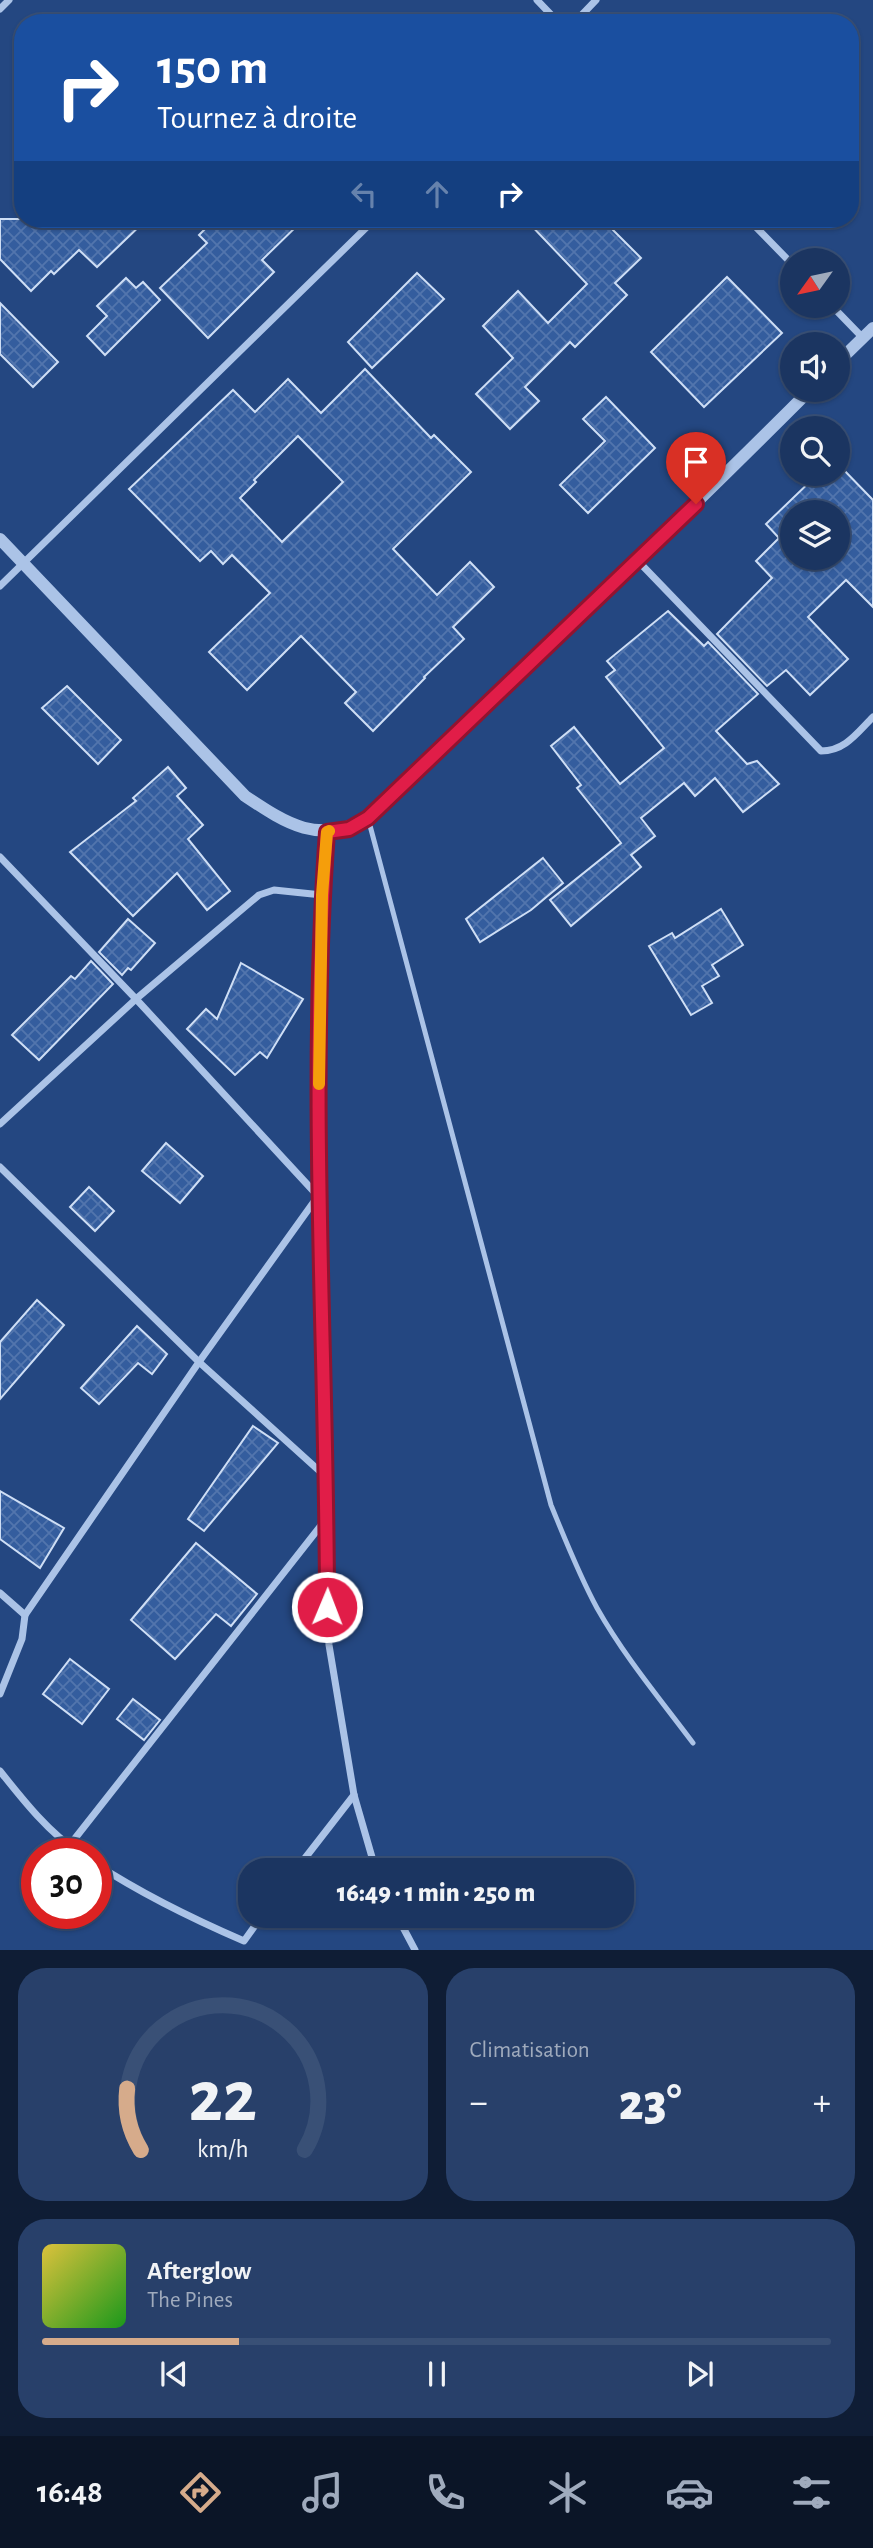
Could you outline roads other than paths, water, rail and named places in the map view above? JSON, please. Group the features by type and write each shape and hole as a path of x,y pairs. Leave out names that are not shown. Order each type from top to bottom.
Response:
{"street":[{"path":"0,9 9,0"},
{"path":"537,0 550,14"},
{"path":"583,14 597,0"},
{"path":"0,586 366,228"},
{"path":"757,228 780,252"},
{"path":"844,318 863,338"},
{"path":"850,350 873,328"},
{"path":"0,539 245,796 285,823 327,832 349,829 368,818 638,561 798,402"},
{"path":"638,561 821,751 833,751 844,746 873,716"},
{"path":"327,832 322,895 318,1196 327,1607 330,1645 354,1795 372,1858"},
{"path":"0,857 318,1196"},
{"path":"0,1124 136,999 266,891 322,895"},
{"path":"0,1167 199,1362 325,1476"},
{"path":"0,1694 22,1639 25,1615 199,1362 318,1196"},
{"path":"75,1838 326,1519"},
{"path":"0,1593 25,1615"},
{"path":"0,1771 24,1801 61,1838"},
{"path":"305,1858 354,1795"},
{"path":"112,1875 205,1924 244,1941 253,1928"},
{"path":"403,1928 415,1950"}],"lane":[{"path":"368,818 551,1504 569,1551 597,1608 630,1660 693,1743"}]}
